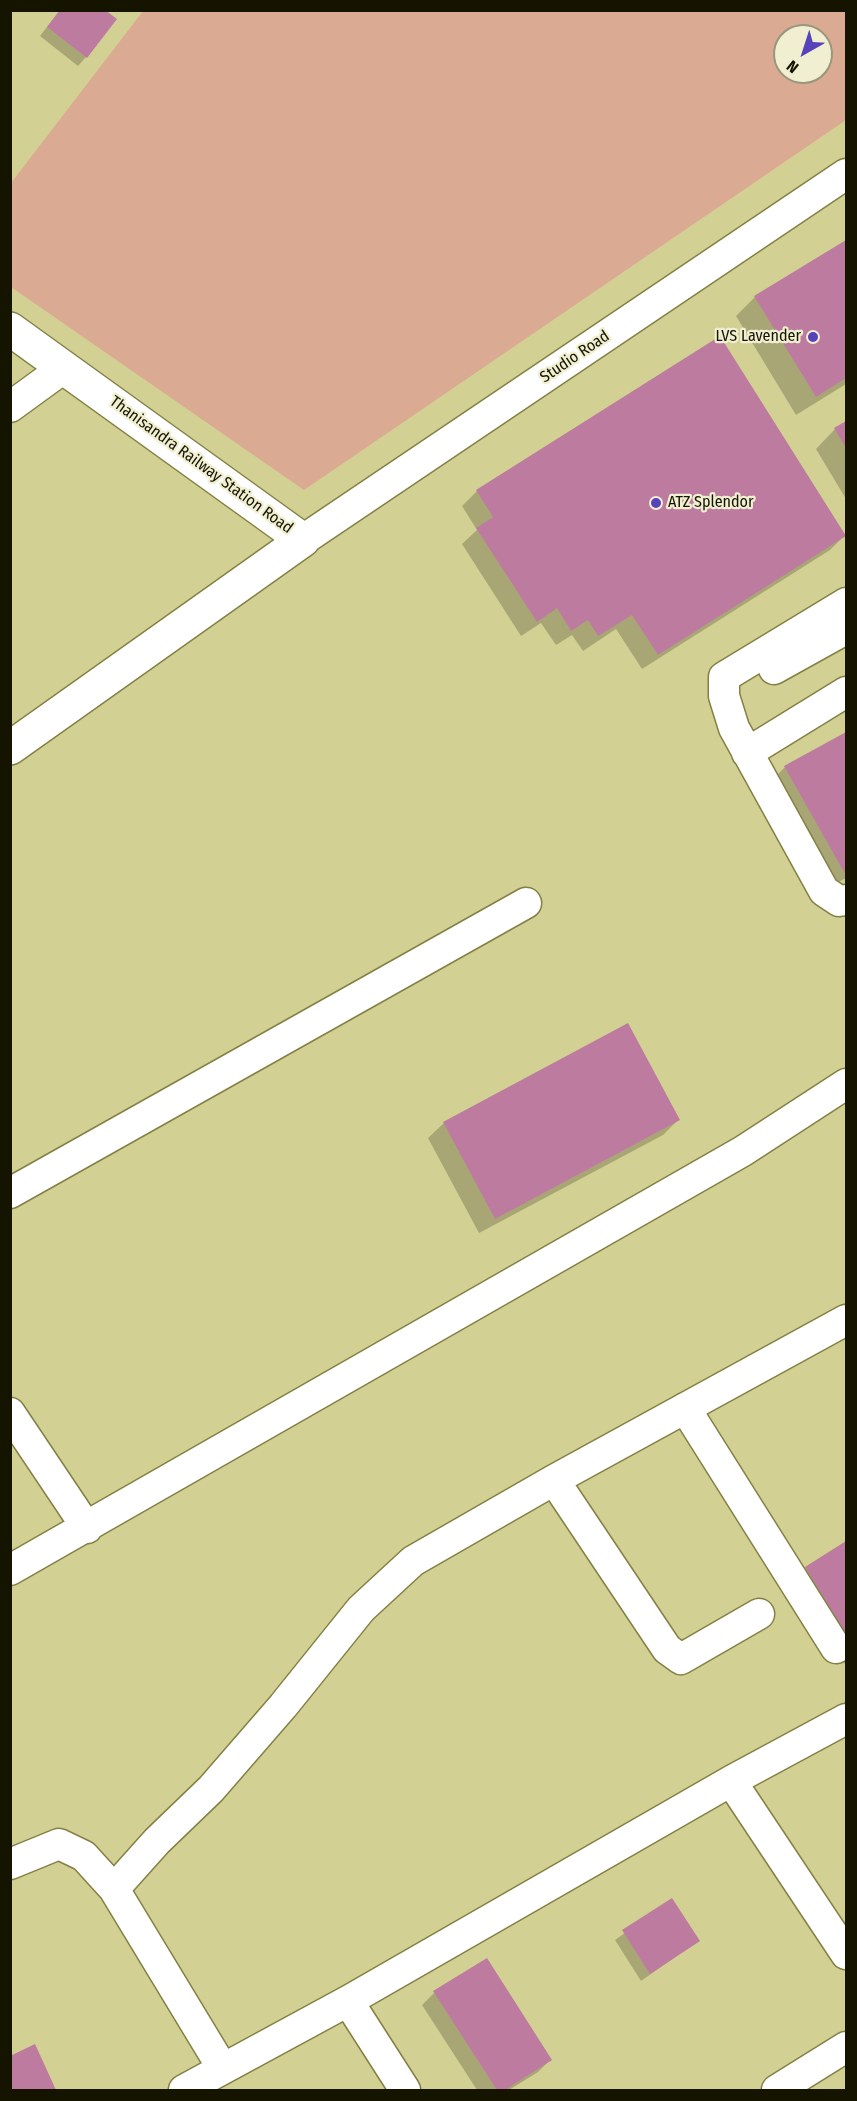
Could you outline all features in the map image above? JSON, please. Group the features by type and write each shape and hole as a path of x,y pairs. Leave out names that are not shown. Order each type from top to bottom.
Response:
{"street":[{"name":"Studio Road","path":"303,540 846,174"},
{"name":"Thanisandra Railway Station Road","path":"10,329 303,540 10,748"},
{"path":"10,407 65,367"},
{"path":"846,603 724,677 724,696 734,728 747,753 824,891 839,901 846,900"},
{"path":"724,696 846,629"},
{"path":"747,753 846,692"},
{"path":"10,1193 525,903"},
{"path":"10,1570 743,1151 846,1084"},
{"path":"114,1888 157,1841 211,1789 362,1610 394,1577 430,1550 846,1320"},
{"path":"685,1408 836,1648"},
{"path":"10,1413 87,1528"},
{"path":"554,1480 667,1649 681,1659 759,1614"},
{"path":"184,2091 348,2001 731,1781 846,1719"},
{"path":"731,1781 846,1954"},
{"path":"10,1864 59,1844 84,1856 114,1888 224,2069"},
{"path":"348,2001 405,2091"},
{"path":"777,2091 846,2047"}],"shaded area":[{"path":"143,11 846,11 846,120 304,490 11,287 11,183"}],"building":[{"path":"60,10 105,10 117,19 87,58 47,27"},
{"name":"LVS Lavender","path":"846,240 846,378 816,397 754,296"},
{"name":"ATZ Splendor","path":"720,336 846,536 658,655 632,615 598,636 588,620 571,631 557,608 537,622 476,528 493,517 476,490"},
{"path":"846,421 846,448 834,428"},
{"path":"846,732 846,870 844,872 784,766"},
{"path":"628,1023 680,1120 495,1219 443,1122"},
{"path":"846,1541 846,1634 805,1567"},
{"path":"672,1898 700,1941 650,1974 622,1930"},
{"path":"487,1958 552,2060 505,2090 497,2090 433,1991"},
{"path":"35,2044 56,2090 10,2090 10,2056"}],"place":[{"name":"LVS Lavender","path":"813,337"},
{"name":"ATZ Splendor","path":"656,503"}]}
